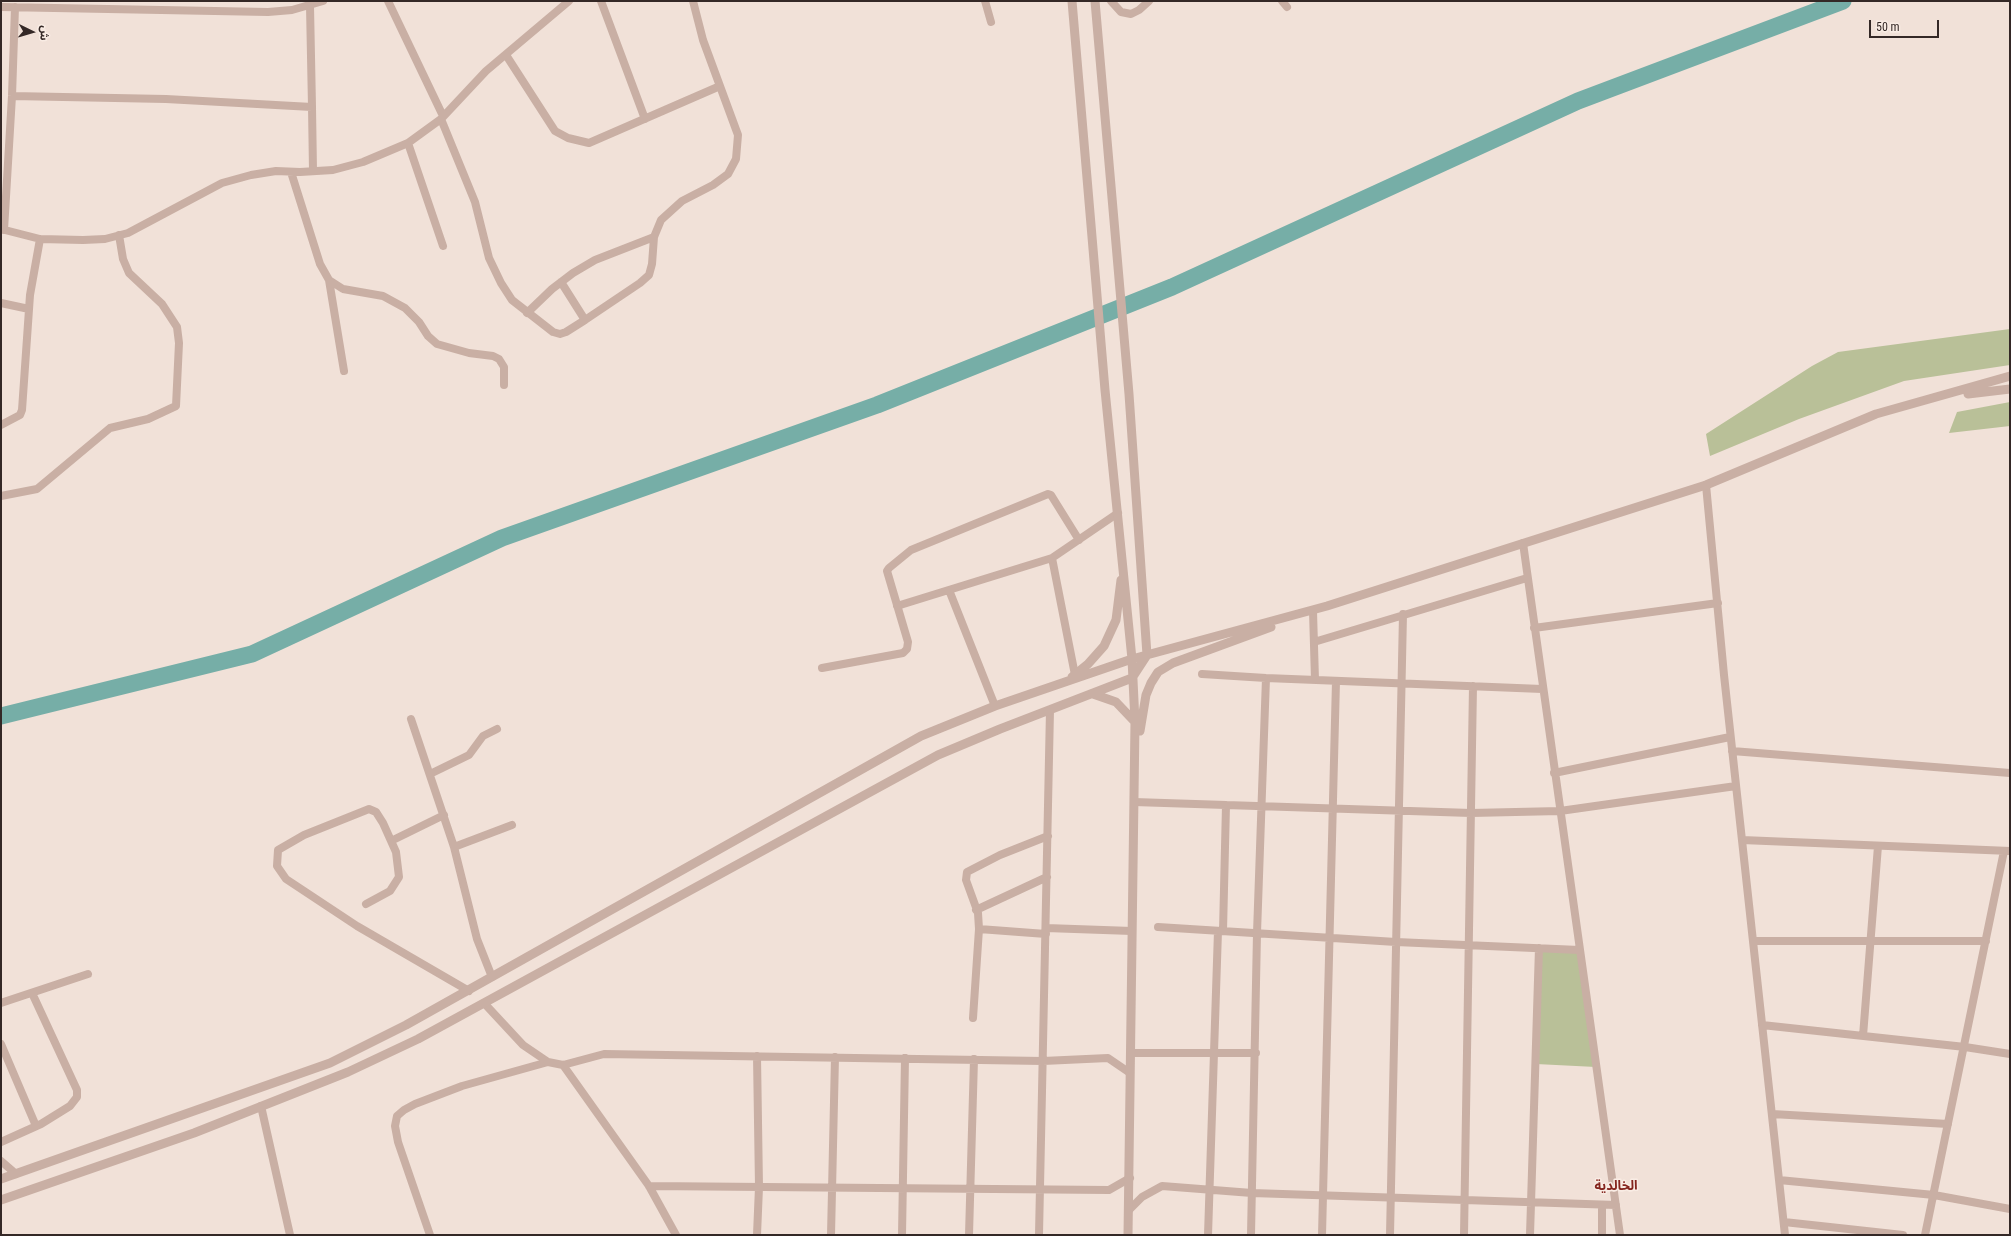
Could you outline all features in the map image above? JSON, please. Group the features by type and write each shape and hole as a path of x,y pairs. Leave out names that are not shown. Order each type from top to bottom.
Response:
{"street":[{"path":"1,7 268,12 292,10 323,1"},
{"path":"388,1 442,118 475,202 489,258 501,282 512,300 552,332 560,334 585,320 640,283 649,275 652,264 654,237 661,220 682,201 713,185 728,174 736,159 738,135 703,40 693,1"},
{"path":"15,8 12,96 2,230 40,239 83,240 105,239 128,233 222,183 257,174 333,170 363,162 408,143 442,118 486,71 569,1"},
{"path":"602,1 645,119"},
{"path":"985,1 991,22"},
{"path":"1072,1 1105,390 1124,565 1132,659 1135,722 1130,1178 1128,1235"},
{"path":"1,1200 194,1133 355,1069 418,1039 938,755 1132,678 1147,655 1129,394 1095,1"},
{"path":"1111,1 1121,12 1131,14 1139,10 1149,1"},
{"path":"310,6 313,171"},
{"path":"506,55 554,131 568,138 589,144 720,86"},
{"path":"12,96 166,99 312,107"},
{"path":"408,143 444,246"},
{"path":"291,172 320,264 329,280 344,371"},
{"path":"1,496 37,489 110,428 148,419 176,406 179,343 177,327 162,304 129,273 124,259 119,235"},
{"path":"527,313 572,273 595,260 654,237"},
{"path":"1,425 20,415 22,410 29,309 40,239"},
{"path":"329,280 343,289 383,296 406,308 419,322 428,336 437,344 469,353 493,356 499,359 504,367 504,385"},
{"path":"561,282 585,320"},
{"path":"1,304 29,309"},
{"path":"1134,776 1146,695 1158,672 1172,663 1327,606 1706,484 1876,414 2010,376"},
{"path":"1940,397 2010,389"},
{"path":"1706,484 1730,737 1785,1235"},
{"path":"822,668 903,653 907,649 908,642 887,572 889,568 911,550 1044,494 1051,495 1079,540"},
{"path":"897,606 1052,558 1118,513"},
{"path":"1523,543 1542,689 1620,1235"},
{"path":"1052,558 1071,678"},
{"path":"1071,678 1088,664 1104,646 1116,620 1124,565"},
{"path":"1314,642 1403,614 1527,578"},
{"path":"949,590 995,706"},
{"path":"1534,628 1718,603"},
{"path":"1,1179 330,1063 406,1026 921,736 995,706 1071,678 1132,659 1327,606"},
{"path":"1313,611 1315,680"},
{"path":"1390,1235 1403,614"},
{"path":"1202,674 1542,689"},
{"path":"1252,1235 1257,933 1266,678"},
{"path":"1322,1235 1336,680"},
{"path":"1464,1235 1473,686"},
{"path":"1092,694 1116,702 1135,722"},
{"path":"1039,1235 1050,710"},
{"path":"411,719 454,847 477,939 492,977"},
{"path":"430,774 469,755 483,736 497,729"},
{"path":"1554,773 1730,737"},
{"path":"1732,751 2010,773"},
{"path":"1134,802 1333,810 1471,813 1560,811 1736,786"},
{"path":"1208,1235 1214,1052 1226,805"},
{"path":"366,904 390,891 399,877 396,852 383,823 376,812 369,809 304,835 278,850 277,866 286,879 357,926 469,991"},
{"path":"391,841 444,815"},
{"path":"454,847 512,825"},
{"path":"973,1018 979,929 976,910 966,880 968,872 1000,855 1048,836"},
{"path":"1742,840 2007,851 1986,941 1925,1235"},
{"path":"1864,1036 1878,846"},
{"path":"976,910 1047,877"},
{"path":"1158,927 1396,942 1579,950"},
{"path":"979,929 1132,931"},
{"path":"1753,941 1986,941"},
{"path":"1530,1235 1540,948"},
{"path":"1,1003 88,974"},
{"path":"1,1142 36,1126 70,1106 77,1097 77,1090 32,993"},
{"path":"484,1003 522,1045 548,1062 563,1065 604,1054 1043,1060 1108,1058 1130,1073"},
{"path":"1762,1026 1965,1047 2010,1054"},
{"path":"1,1044 36,1126"},
{"path":"1131,1054 1256,1052"},
{"path":"757,1056 759,1187 757,1235"},
{"path":"830,1235 833,1188 835,1057"},
{"path":"902,1235 905,1058"},
{"path":"970,1235 974,1059"},
{"path":"430,1235 398,1142 395,1126 397,1116 415,1104 456,1089 548,1062"},
{"path":"563,1065 649,1186 676,1235"},
{"path":"261,1106 290,1235"},
{"path":"1772,1114 1948,1124"},
{"path":"1,1161 16,1174"},
{"path":"649,1186 1040,1191 1109,1190 1130,1178"},
{"path":"1779,1180 1934,1195 2010,1209"},
{"path":"1129,1210 1142,1197 1162,1186 1252,1193 1323,1196 1616,1205"},
{"path":"1602,1205 1602,1235"},
{"path":"1784,1222 1903,1235"}],"green space":[{"path":"2010,329 2010,365 1904,381 1799,419 1710,456 1706,434 1812,366 1838,352"},
{"path":"2010,402 2010,426 1949,433 1957,412"},
{"path":"1539,948 1579,950 1596,1067 1536,1064"}],"waterway":[{"path":"1,716 252,654 502,538 877,405 1172,287 1578,101 1843,1"}],"district":[{"name":"الخالدية","path":"1616,1187"}]}
